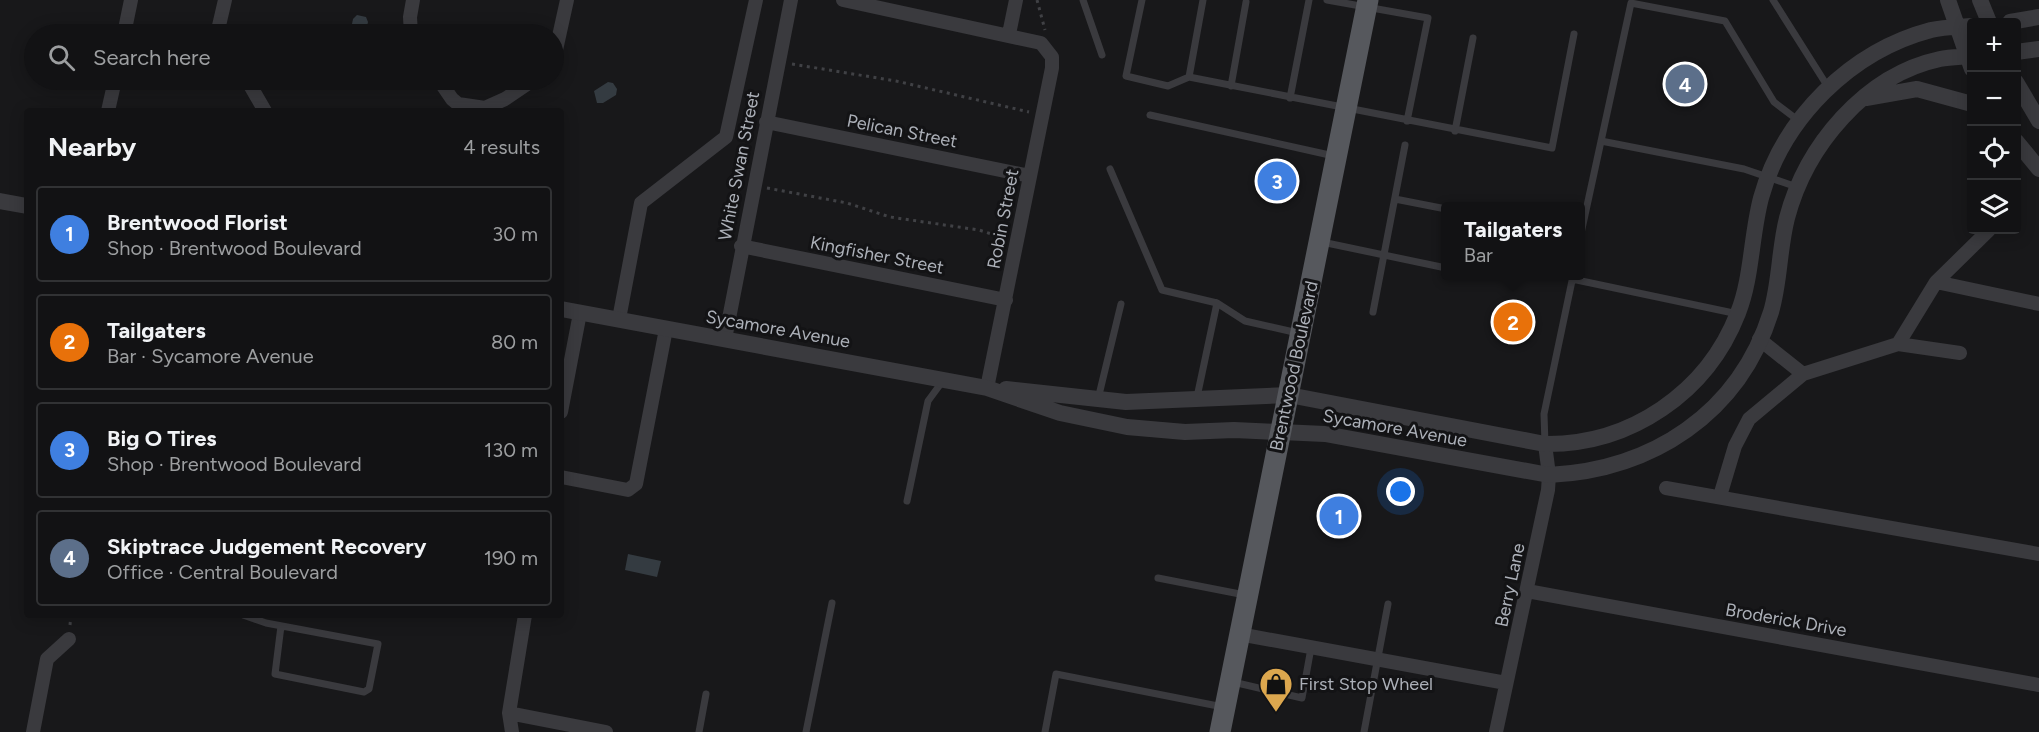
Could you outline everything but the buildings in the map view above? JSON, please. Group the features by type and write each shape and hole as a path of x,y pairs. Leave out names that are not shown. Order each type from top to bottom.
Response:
{"main road":[{"name":"Brentwood Boulevard","path":"1220,732 1367,3"}],"street":[{"path":"126,24 131,0"},
{"path":"219,24 225,0"},
{"path":"410,24 413,0"},
{"path":"562,24 567,0"},
{"path":"619,319 641,203 726,138 756,0"},
{"name":"White Swan Street","path":"725,339 741,246 791,0"},
{"path":"843,0 1041,43"},
{"path":"1008,34 1016,0"},
{"path":"1948,0 1964,27 1967,44"},
{"path":"1980,0 1987,18"},
{"path":"2021,20 2039,17"},
{"name":"Sycamore Avenue","path":"564,310 987,388 1027,390 1126,402 1289,395 1545,444 1568,444 1639,424 1671,404 1697,381 1717,355 1738,314 1747,284 1752,237 1769,176 1799,121 1828,87 1861,62 1893,45 1934,30 1964,27"},
{"name":"Robin Street","path":"987,388 1043,115 1052,57 1041,43"},
{"path":"2021,51 2039,49"},
{"name":"Sycamore Avenue","path":"987,388 1060,413 1127,427 1185,432 1325,434 1549,476 1582,474 1617,466 1670,442 1713,408 1748,365 1771,311 1787,217 1808,165 1831,130 1862,98 1904,72 1938,60 1967,61"},
{"path":"1862,98 1917,89 1967,103"},
{"path":"109,108 113,90"},
{"path":"253,90 263,108"},
{"path":"446,90 458,108"},
{"path":"488,108 518,90"},
{"path":"2021,90 2039,121"},
{"name":"Pelican Street","path":"766,122 1030,176"},
{"path":"2021,147 2039,169"},
{"path":"0,201 24,205"},
{"path":"1898,344 1936,282 1985,234"},
{"name":"Kingfisher Street","path":"741,246 1006,300"},
{"path":"1936,282 2039,304"},
{"path":"564,396 580,313"},
{"path":"564,478 628,490 636,484 666,329"},
{"path":"1759,339 1803,374"},
{"path":"1720,496 1735,446 1749,419 1803,374 1898,344 1960,353"},
{"name":"Berry Lane","path":"1496,732 1549,476 1545,444"},
{"path":"1666,488 2039,554"},
{"name":"Broderick Drive","path":"1527,591 2039,685"},
{"path":"512,732 509,713 525,618"},
{"path":"1239,634 1506,683"},
{"path":"33,732 47,659 69,639"},
{"path":"509,713 606,732"}],"lane":[{"path":"1083,0 1102,55"},
{"path":"1142,0 1126,76 1168,86 1189,77 1455,131 1552,148 1574,34"},
{"path":"1189,77 1203,0"},
{"path":"1290,98 1309,0"},
{"path":"1327,0 1367,3 1428,18 1407,121"},
{"path":"1773,0 1828,87"},
{"path":"1231,86 1246,2"},
{"path":"1585,219 1631,3 1725,21 1774,102 1799,121"},
{"path":"1455,131 1473,38"},
{"path":"1150,115 1337,156"},
{"path":"1601,141 1769,176 1799,188"},
{"path":"1373,312 1405,145"},
{"path":"1110,169 1162,290 1217,303 1245,321 1300,334"},
{"path":"1395,199 1441,208"},
{"path":"1320,242 1441,267"},
{"path":"1545,444 1544,414 1571,280"},
{"path":"1585,280 1738,314"},
{"path":"1197,399 1217,303"},
{"path":"1098,399 1121,304"},
{"path":"908,501 928,401 943,380"},
{"path":"1158,578 1247,595"},
{"path":"806,732 832,603"},
{"path":"1364,732 1388,604"},
{"path":"253,618 281,626 378,644 369,690 364,692 275,674 281,626"},
{"path":"1230,682 1302,698 1311,648"},
{"path":"1046,732 1056,674 1225,707"},
{"path":"699,732 706,694"}],"path":[{"path":"1037,0 1046,27 1041,43"},
{"path":"778,61 897,81 1043,115"},
{"path":"753,186 847,203 890,217 979,230 1017,241"}],"shaded area":[{"path":"357,15 366,17 368,24 352,24"},
{"path":"608,82 613,83 617,89 616,95 603,103 597,103 594,91"},
{"path":"628,554 661,561 657,577 625,570"}],"place":[{"name":"Skiptrace Judgement Recovery","path":"1685,84"},
{"name":"Big O Tires","path":"1277,181"},
{"name":"Tailgaters","path":"1513,322"},
{"name":"Brentwood Florist","path":"1339,516"},
{"name":"First Stop Wheel","path":"1276,713"}]}
